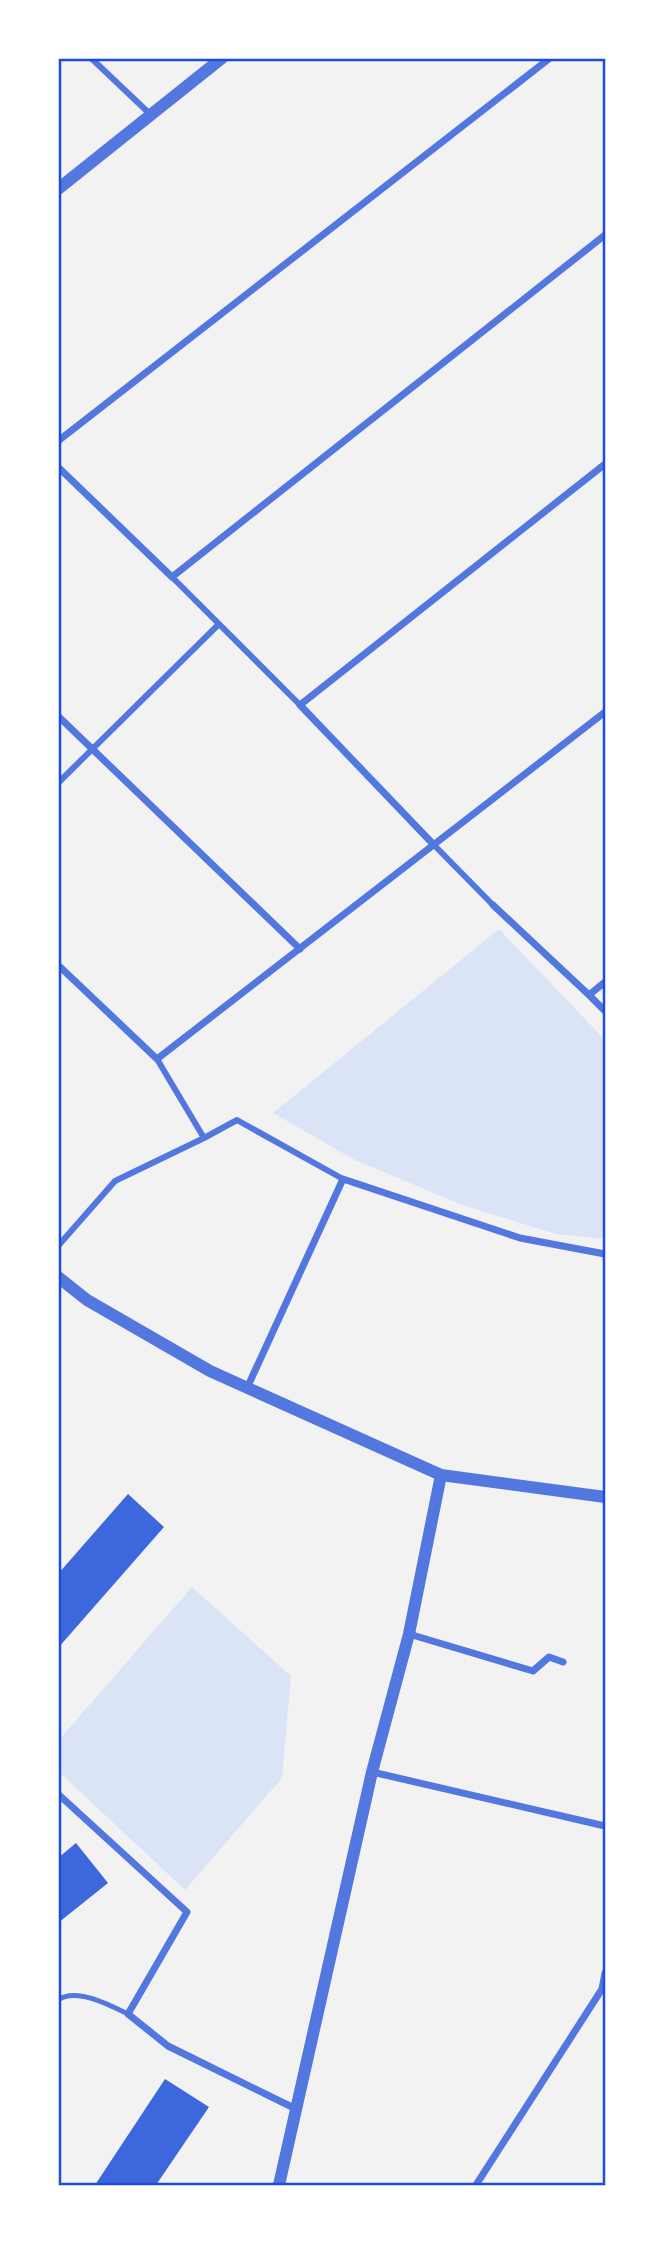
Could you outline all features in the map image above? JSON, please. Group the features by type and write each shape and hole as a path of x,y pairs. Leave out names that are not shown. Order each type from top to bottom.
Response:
{"street":[{"path":"90,58 151,115"},
{"path":"58,189 222,58"},
{"path":"58,441 550,58"},
{"path":"172,577 605,235"},
{"path":"300,705 605,464"},
{"path":"58,467 300,705 493,905 605,1011"},
{"path":"58,783 219,624"},
{"path":"157,1059 605,712"},
{"path":"58,716 300,949"},
{"path":"58,965 157,1059 204,1138"},
{"path":"589,995 605,982"},
{"path":"58,1247 115,1181 237,1120 343,1179 520,1238 605,1254"},
{"path":"247,1388 343,1179"},
{"path":"58,1277 87,1300 210,1371 441,1475 605,1497"},
{"path":"279,2185 372,1772 409,1633 441,1475"},
{"path":"409,1633 533,1671 549,1657 563,1662"},
{"path":"372,1772 605,1826"},
{"path":"58,1794 187,1912 128,2014 169,2046 296,2109"},
{"path":"476,2185 602,1989 605,1973"}],"lane":[{"path":"58,2000 63,1996 88,1997 128,2014"}],"shaded area":[{"path":"499,929 605,1040 605,1239 556,1234 462,1205 355,1160 273,1113"},
{"path":"192,1587 291,1676 282,1778 185,1890 58,1771 58,1741"}],"building":[{"path":"128,1494 164,1527 58,1648 58,1574"},
{"path":"76,1843 108,1883 58,1923 58,1858"},
{"path":"165,2079 209,2107 156,2185 95,2185"}]}
